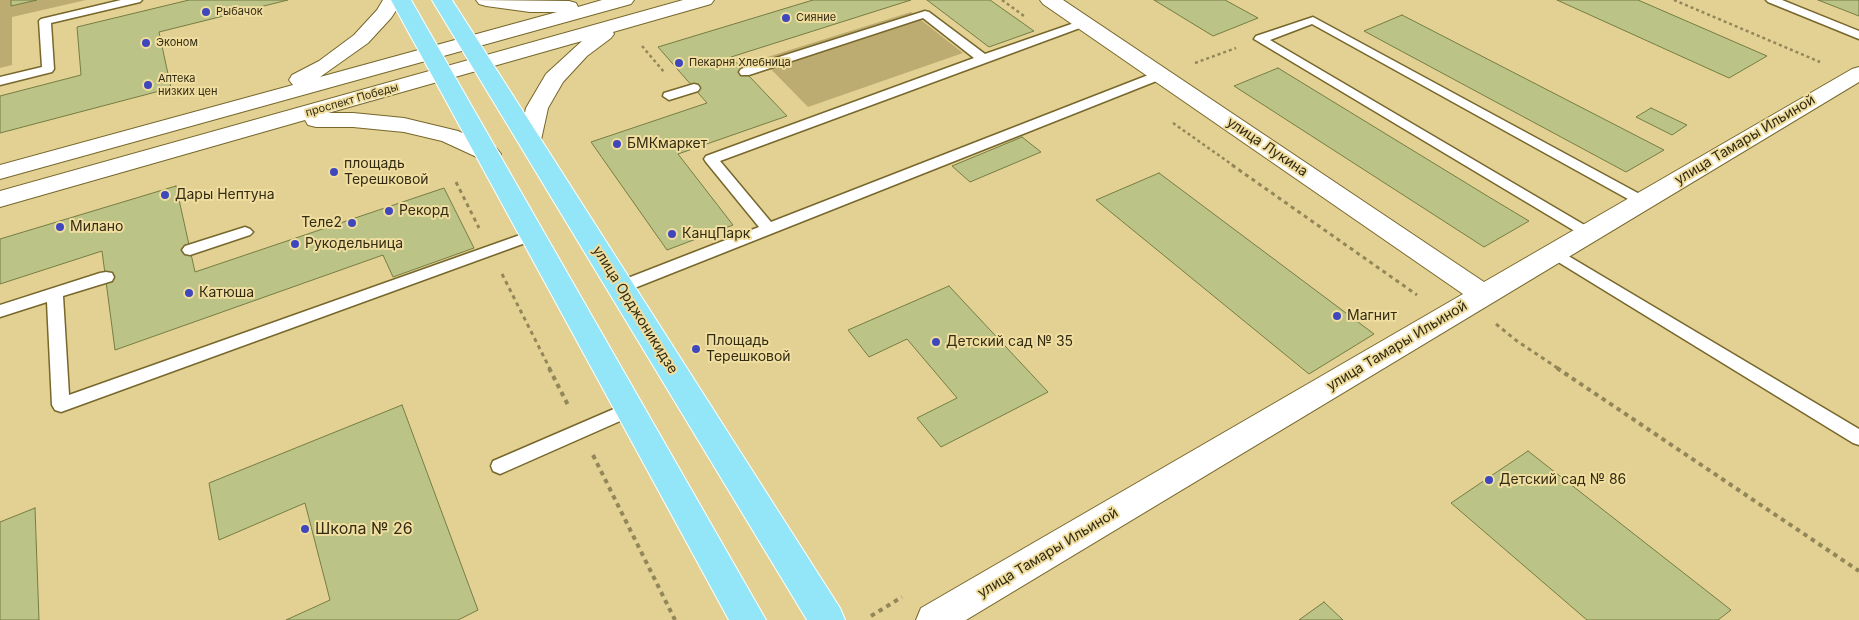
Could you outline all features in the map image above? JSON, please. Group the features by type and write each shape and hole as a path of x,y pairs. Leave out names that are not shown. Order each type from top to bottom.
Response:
{"main road":[{"path":"254,102 304,78 344,52 374,26 392,0"},
{"path":"401,0 748,620"},
{"name":"улица Орджоникидзе","path":"442,0 470,42 828,620"},
{"path":"486,0 551,7 616,2"},
{"name":"проспект Победы","path":"0,199 704,0"},
{"name":"улица Лукина","path":"1050,0 1484,295"},
{"name":"проспект Победы","path":"0,172 616,2"},
{"path":"530,140 537,108 554,79 580,52 623,23"},
{"name":"улица Тамары Ильиной","path":"934,620 1856,74"},
{"path":"268,124 325,120 388,123 450,136 488,154"}],"lane":[{"path":"0,81 48,69 45,22 136,0"},
{"path":"1772,0 1859,35"},
{"path":"745,72 925,14 983,59"},
{"path":"1260,39 1313,20 1642,201"},
{"path":"769,229 711,159 1084,24"},
{"path":"1260,39 1588,233"},
{"path":"621,287 1160,75"},
{"path":"190,250 245,232"},
{"path":"55,294 61,405 534,236"},
{"path":"1554,253 1859,438"},
{"path":"0,311 106,277"},
{"path":"500,466 630,409"}],"path":[{"path":"1674,0 1856,74"},
{"path":"623,23 682,92"},
{"path":"1160,75 1260,39"},
{"path":"1173,122 1424,300"},
{"path":"456,182 675,620"},
{"path":"1484,295 1496,324 1517,341 1859,571"}],"shaded area":[{"path":"0,0 86,0 12,17 12,65 0,68"},
{"path":"911,12 963,53 808,107 761,59"}],"building":[{"path":"11,0 37,0 11,6"},
{"path":"189,0 288,0 159,32 171,88 0,133 0,96 81,75 77,27"},
{"path":"813,0 911,0 731,57 787,116 678,154 733,225 667,250 591,142 707,103 658,47"},
{"path":"927,0 990,0 1034,31 989,47"},
{"path":"1154,0 1225,0 1258,18 1213,36"},
{"path":"1557,0 1638,0 1767,56 1729,78"},
{"path":"1818,0 1859,0 1859,16"},
{"path":"1402,15 1664,150 1626,172 1364,31"},
{"path":"1278,68 1529,221 1484,247 1234,86"},
{"path":"1651,108 1687,125 1672,135 1636,117"},
{"path":"1022,137 1041,152 970,182 952,166"},
{"path":"1159,173 1374,334 1309,374 1096,200"},
{"path":"176,186 195,272 444,188 474,248 393,277 383,255 115,350 102,251 0,284 0,239"},
{"path":"949,286 1048,392 941,447 917,418 957,398 907,339 869,357 848,330"},
{"path":"402,405 478,610 458,620 286,620 330,600 305,503 219,540 209,483"},
{"path":"1528,451 1731,610 1718,620 1587,620 1451,503"},
{"path":"35,508 39,620 0,620 0,522"},
{"path":"1324,602 1343,620 1299,620"}],"place":[{"name":"Рыбачок","path":"206,12"},
{"name":"Сияние","path":"786,18"},
{"name":"Эконом","path":"146,43"},
{"name":"Пекарня Хлебница","path":"679,63"},
{"name":"Аптека низких цен","path":"148,85"},
{"name":"БМКмаркет","path":"617,144"},
{"name":"площадь Терешковой","path":"334,172"},
{"name":"Дары Нептуна","path":"165,195"},
{"name":"Рекорд","path":"389,211"},
{"name":"Теле2","path":"352,223"},
{"name":"Милано","path":"60,227"},
{"name":"КанцПарк","path":"672,234"},
{"name":"Рукодельница","path":"295,244"},
{"name":"Катюша","path":"189,293"},
{"name":"Магнит","path":"1337,316"},
{"name":"Детский сад № 35","path":"936,342"},
{"name":"Площадь Терешковой","path":"696,349"},
{"name":"Детский сад № 86","path":"1489,480"},
{"name":"Школа № 26","path":"305,529"}]}
